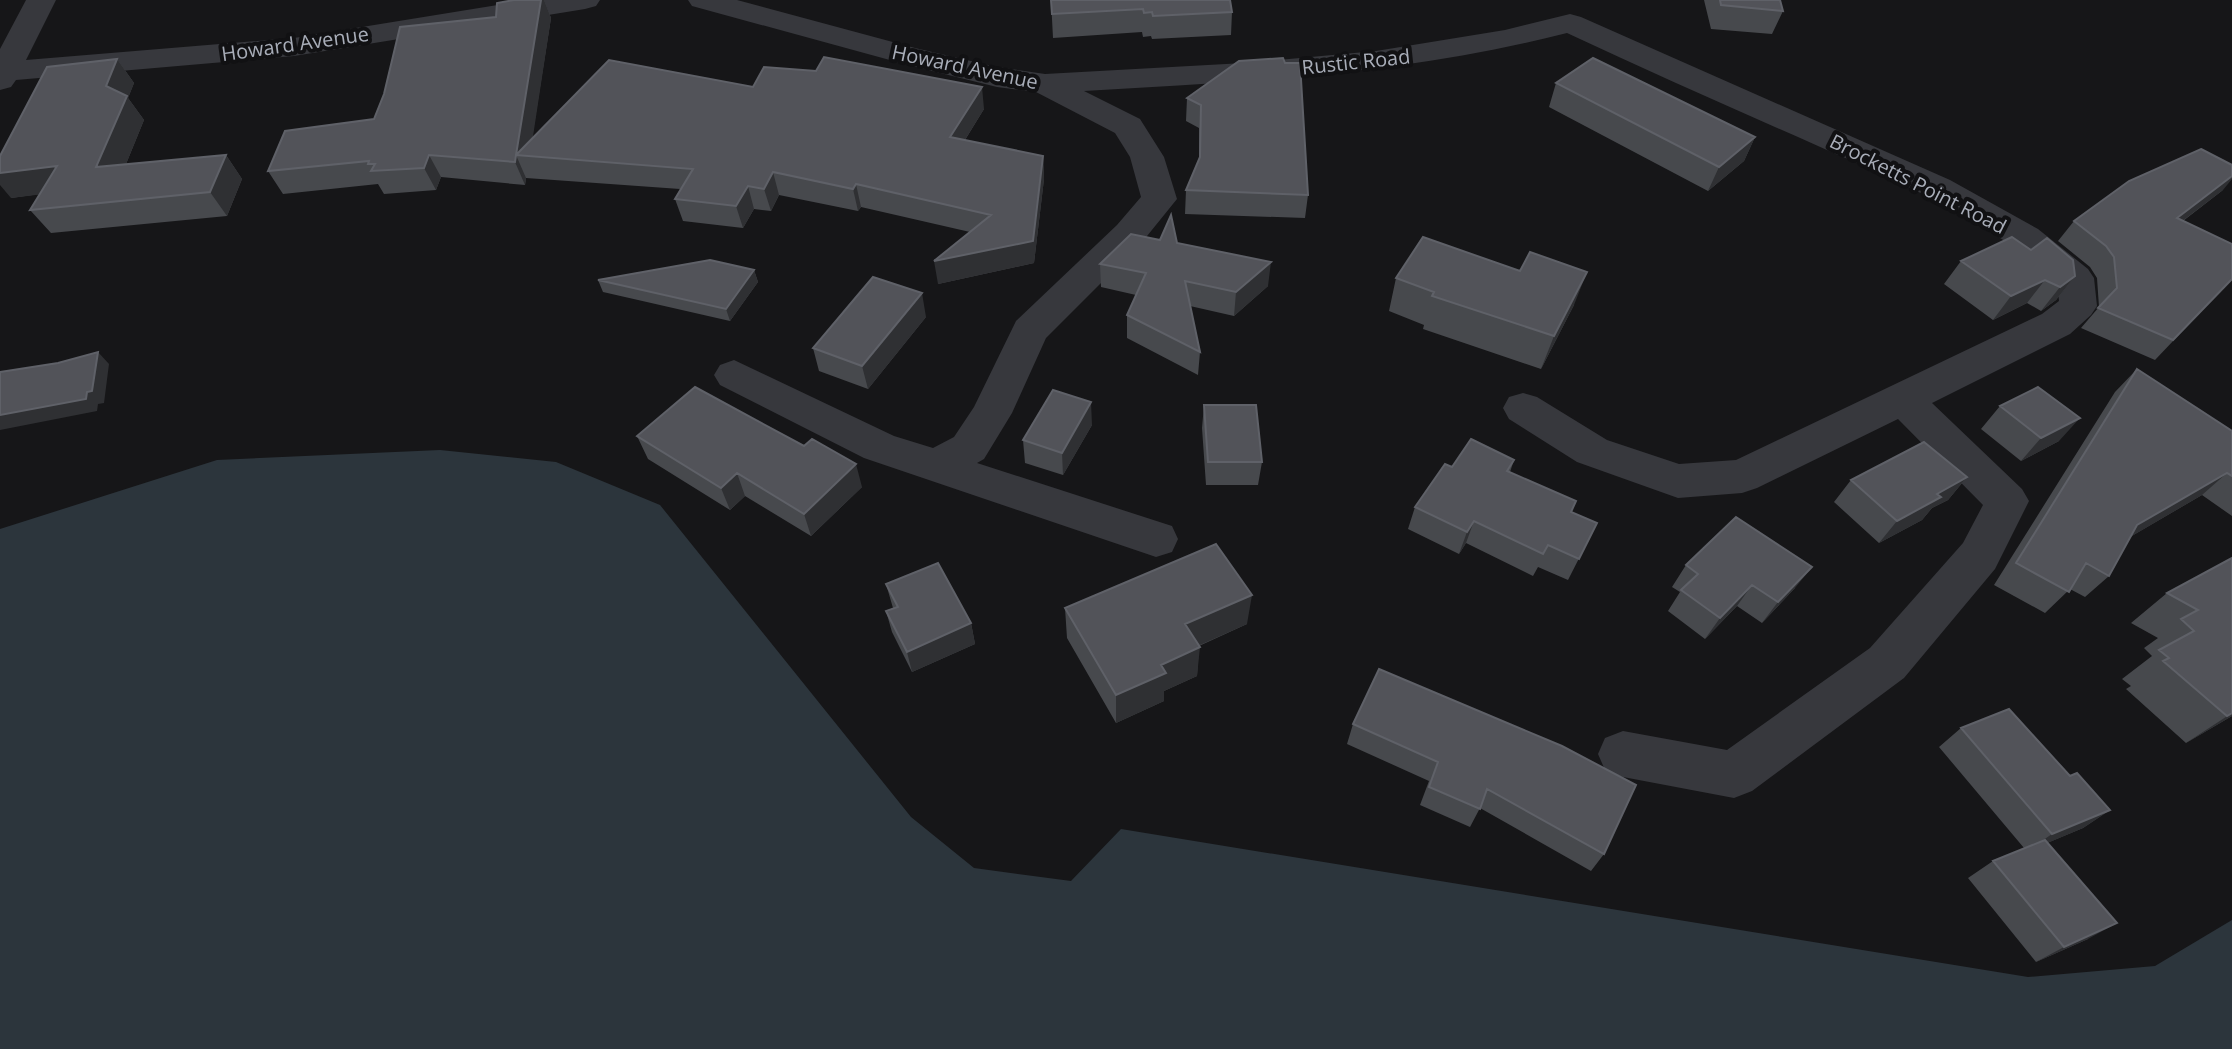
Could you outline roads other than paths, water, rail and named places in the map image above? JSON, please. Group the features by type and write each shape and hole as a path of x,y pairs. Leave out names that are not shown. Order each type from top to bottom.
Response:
{"street":[{"path":"2,75 41,0"},
{"name":"Howard Avenue","path":"2,75 294,47 585,0"},
{"name":"Howard Avenue","path":"703,0 908,56 997,77 1044,83 1128,126 1147,157 1159,199 1130,233 1030,331 991,413 969,448 937,466"},
{"name":"Rustic Road","path":"1044,83 1317,67 1522,37 1577,12"},
{"name":"Brocketts Point Road","path":"1523,408 1592,451 1678,481 1742,476 2056,324 2078,306 2075,278 2037,245 1915,177 1577,12"},
{"path":"734,375 879,447 1156,539"},
{"path":"1623,754 1734,775 1887,663 1979,556 2007,501 1904,400"}]}
